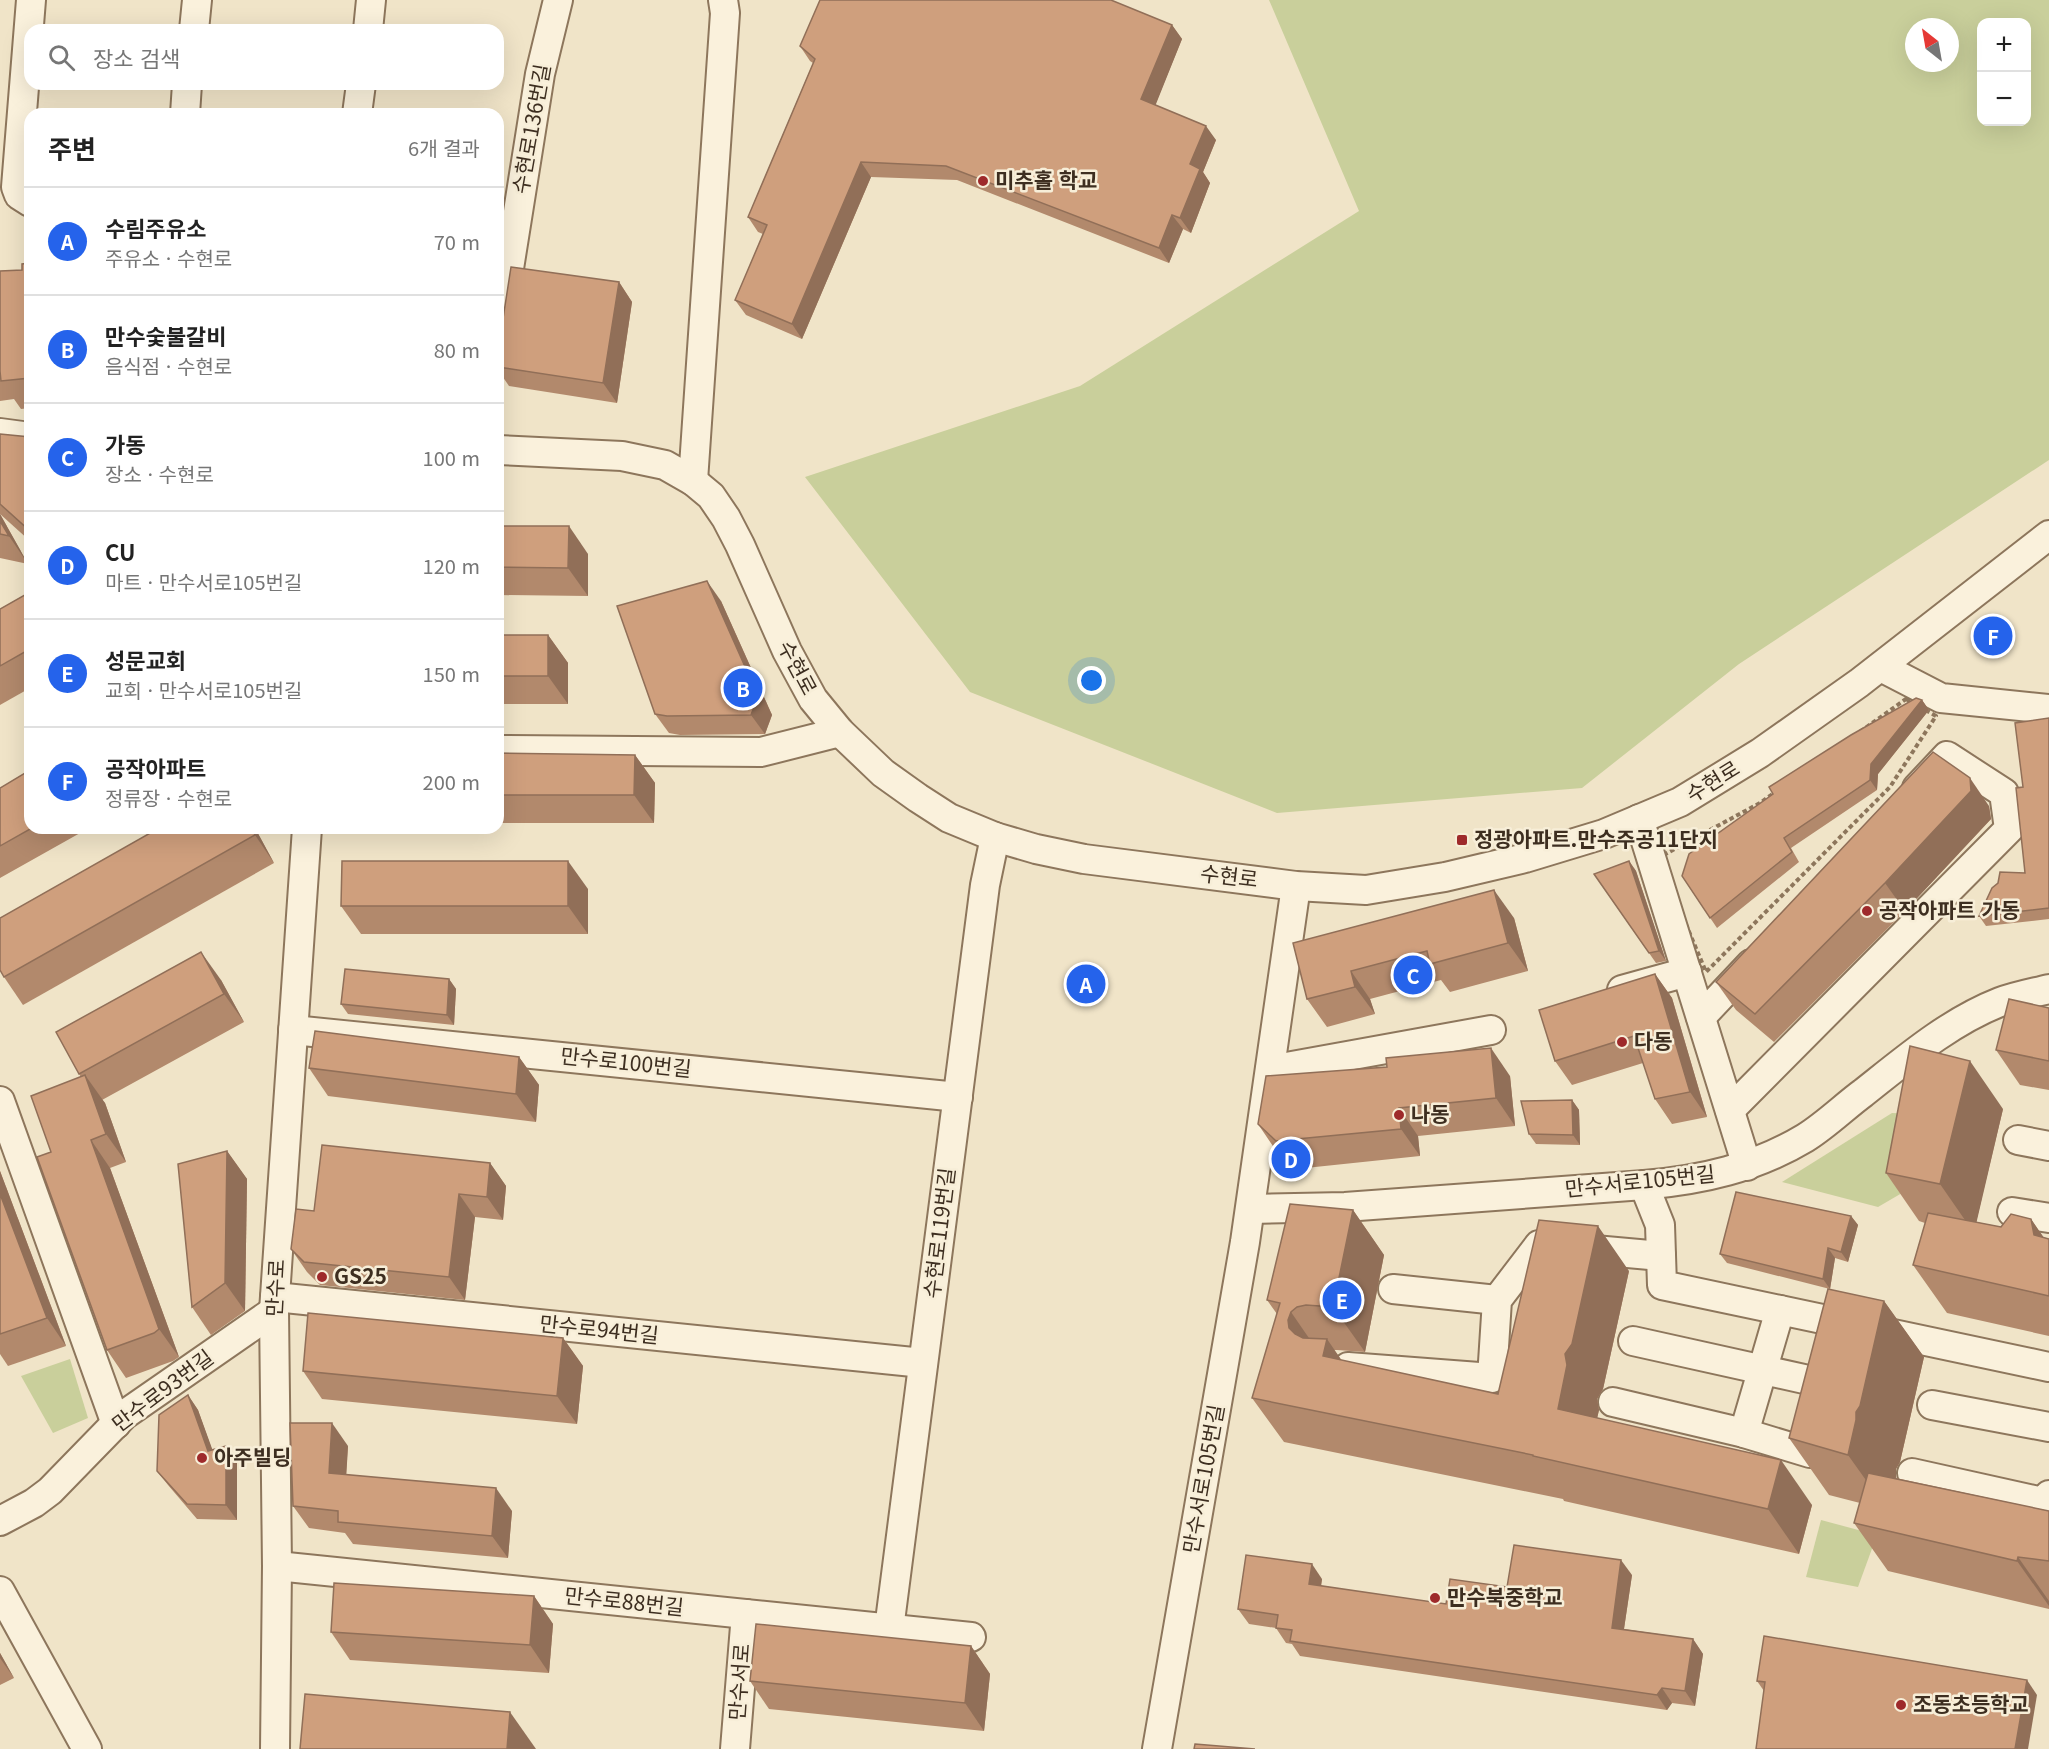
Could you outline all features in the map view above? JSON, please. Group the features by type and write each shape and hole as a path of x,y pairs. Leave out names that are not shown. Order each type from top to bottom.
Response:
{"street":[{"path":"29,24 31,0"},
{"path":"195,24 197,0"},
{"path":"368,24 370,0"},
{"name":"수현로136번길","path":"504,300 540,74 558,0"},
{"path":"693,481 725,13 723,0"},
{"path":"24,87 16,187 24,199"},
{"path":"185,108 186,90"},
{"path":"358,108 360,90"},
{"path":"0,433 24,436"},
{"name":"수현로","path":"504,450 622,456 665,465 693,481 711,496 726,518 740,544 786,651 813,699 840,732 883,772 949,818 995,837 1036,849 1084,859 1296,886 1366,890 1445,877 1525,858 1604,834 1680,802 1760,753 1881,667 2049,535"},
{"path":"1881,667 1941,698 2049,709"},
{"path":"504,750 761,752 840,732"},
{"path":"1730,1110 2009,830 2004,793 1947,756 1898,808"},
{"path":"1639,819 1748,1166"},
{"name":"만수로","path":"275,1749 277,1566 275,1304 308,834"},
{"name":"수현로119번길","path":"889,1629 986,885 995,837"},
{"name":"만수서로105번길","path":"1157,1749 1251,1209 1296,886"},
{"path":"1701,1017 1767,947"},
{"path":"1599,996 1687,972"},
{"name":"만수서로105번길","path":"1251,1209 1346,1207 1644,1185 1719,1175 1748,1166 1806,1137 1921,1047 1960,1022 2001,1002 2049,989"},
{"name":"만수로100번길","path":"294,1030 958,1097"},
{"path":"1270,1070 1491,1030"},
{"path":"0,1101 116,1424"},
{"path":"2018,1140 2049,1146"},
{"path":"1644,1185 1660,1226 1662,1285 2049,1367"},
{"path":"2012,1212 2049,1218"},
{"path":"1336,1366 1492,1378 1497,1300 1539,1245 1661,1256"},
{"path":"1393,1289 1497,1300"},
{"name":"만수로94번길","path":"275,1304 923,1363"},
{"name":"만수로93번길","path":"0,1521 34,1503 50,1491 124,1415 275,1304"},
{"path":"1744,1433 1780,1310"},
{"path":"1633,1341 1822,1383"},
{"path":"1613,1402 1744,1433 1810,1453"},
{"path":"1932,1405 2049,1427"},
{"path":"1912,1473 2048,1501"},
{"name":"만수로88번길","path":"277,1566 971,1637"},
{"path":"0,1591 87,1749"},
{"name":"만수서로","path":"735,1749 746,1614"}],"path":[{"path":"1906,699 1936,716 1890,787 1706,972 1658,858 1760,803 1906,699"}],"green space":[{"path":"1269,0 2049,0 2049,460 1739,664 1582,788 1277,813 970,692 805,477 1080,386 1359,211"},
{"path":"1892,1113 1915,1114 1902,1193 1878,1207 1782,1182"},
{"path":"70,1359 88,1418 53,1433 21,1376"},
{"path":"1821,1520 1877,1535 1858,1587 1806,1577"}],"building":[{"name":"미추홀 학교","path":"820,0 1111,0 1172,25 1141,99 1206,126 1190,164 1200,169 1180,218 1172,215 1159,248 946,166 861,162 792,324 735,300 767,225 748,217 815,59 800,46"},
{"path":"22,264 24,264 24,379 1,381 0,271 22,270"},
{"path":"511,267 619,282 603,383 504,368 504,312"},
{"path":"0,434 24,436 24,526 0,504"},
{"path":"0,521 9,536 0,534"},
{"path":"504,526 569,526 568,568 504,567"},
{"path":"707,581 758,696 751,715 667,716 655,714 617,606"},
{"path":"24,595 24,652 0,666 0,609"},
{"path":"504,635 548,635 548,676 504,676"},
{"path":"1916,698 1922,700 1871,764 1870,780 1784,838 1792,852 1710,918 1682,876 1689,854 1773,794 1769,787 1851,735"},
{"path":"2049,718 2049,908 1979,916 1992,888 1998,883 2000,872 2025,873 2016,788 2023,787 2015,723"},
{"path":"1933,752 1970,778 1971,791 1885,883 1755,1014 1716,982"},
{"path":"504,753 635,755 634,795 504,795"},
{"path":"24,774 24,832 0,846 0,788"},
{"path":"148,834 255,835 4,977 0,970 0,918"},
{"path":"342,861 568,861 568,906 341,906"},
{"path":"1629,861 1659,951 1649,953 1594,874"},
{"path":"1494,890 1508,943 1430,964 1427,951 1351,971 1355,987 1307,999 1293,943"},
{"path":"201,952 224,994 79,1074 56,1032"},
{"path":"345,969 449,979 447,1015 341,1004"},
{"path":"1655,974 1690,1092 1655,1099 1634,1036 1555,1061 1539,1010"},
{"path":"2009,999 2049,1008 2049,1061 1996,1050"},
{"path":"315,1031 519,1057 516,1094 309,1068"},
{"path":"1910,1046 1970,1061 1940,1184 1886,1173"},
{"path":"1491,1048 1496,1098 1399,1108 1401,1129 1276,1141 1258,1124 1266,1076 1387,1067 1386,1058"},
{"path":"85,1075 106,1134 91,1140 159,1329 154,1333 107,1350 37,1157 51,1152 31,1096"},
{"path":"1572,1100 1573,1135 1529,1134 1521,1101"},
{"path":"322,1145 490,1163 487,1197 459,1194 449,1277 304,1262 291,1249 296,1209 314,1211"},
{"path":"227,1151 225,1283 192,1307 178,1164"},
{"path":"1736,1192 1851,1216 1841,1252 1828,1248 1823,1279 1720,1254"},
{"path":"0,1194 47,1318 0,1334"},
{"path":"1290,1204 1353,1210 1333,1307 1306,1305 1297,1307 1291,1312 1288,1320 1289,1328 1295,1334 1303,1338 1327,1339 1323,1356 1498,1394 1539,1220 1598,1226 1572,1344 1565,1354 1567,1365 1558,1409 1781,1460 1768,1509 1533,1455 1252,1398 1280,1303 1267,1300"},
{"path":"1928,1213 2001,1227 2011,1214 2031,1219 2034,1235 2049,1239 2049,1296 1913,1265"},
{"path":"1828,1289 1884,1301 1860,1406 1856,1412 1848,1455 1789,1438"},
{"path":"308,1313 563,1338 557,1396 303,1371"},
{"path":"188,1395 208,1451 226,1446 226,1505 187,1504 157,1471 159,1415"},
{"path":"290,1423 332,1423 329,1473 496,1488 492,1536 338,1522 338,1511 293,1506"},
{"path":"1868,1473 2049,1511 2049,1561 2018,1557 2017,1561 1854,1523"},
{"path":"1514,1545 1621,1560 1612,1628 1693,1639 1685,1691 1662,1688 1657,1695 1290,1641 1292,1630 1276,1628 1278,1615 1238,1609 1246,1555 1312,1564 1309,1584 1446,1604 1450,1579 1507,1587"},
{"path":"334,1583 534,1596 530,1645 331,1632"},
{"path":"756,1624 971,1646 965,1703 750,1681"},
{"name":"조동초등학교","path":"1764,1636 2027,1680 2015,1749 1756,1749 1765,1682 1757,1681"},
{"path":"305,1694 510,1712 507,1749 300,1749"},
{"path":"1195,1744 1255,1749 1194,1749"}],"place":[{"name":"미추홀 학교","path":"983,181"},
{"name":"공작아파트","path":"1993,636"},
{"name":"만수숯불갈비","path":"743,688"},
{"name":"정광아파트.만수주공11단지","path":"1462,840"},
{"name":"공작아파트 가동","path":"1867,911"},
{"name":"가동","path":"1413,975"},
{"name":"수림주유소","path":"1086,984"},
{"name":"다동","path":"1622,1042"},
{"name":"나동","path":"1399,1115"},
{"name":"CU","path":"1291,1159"},
{"name":"GS25","path":"322,1277"},
{"name":"성문교회","path":"1342,1300"},
{"name":"아주빌딩","path":"202,1458"},
{"name":"만수북중학교","path":"1435,1598"},
{"name":"조동초등학교","path":"1901,1705"}]}
